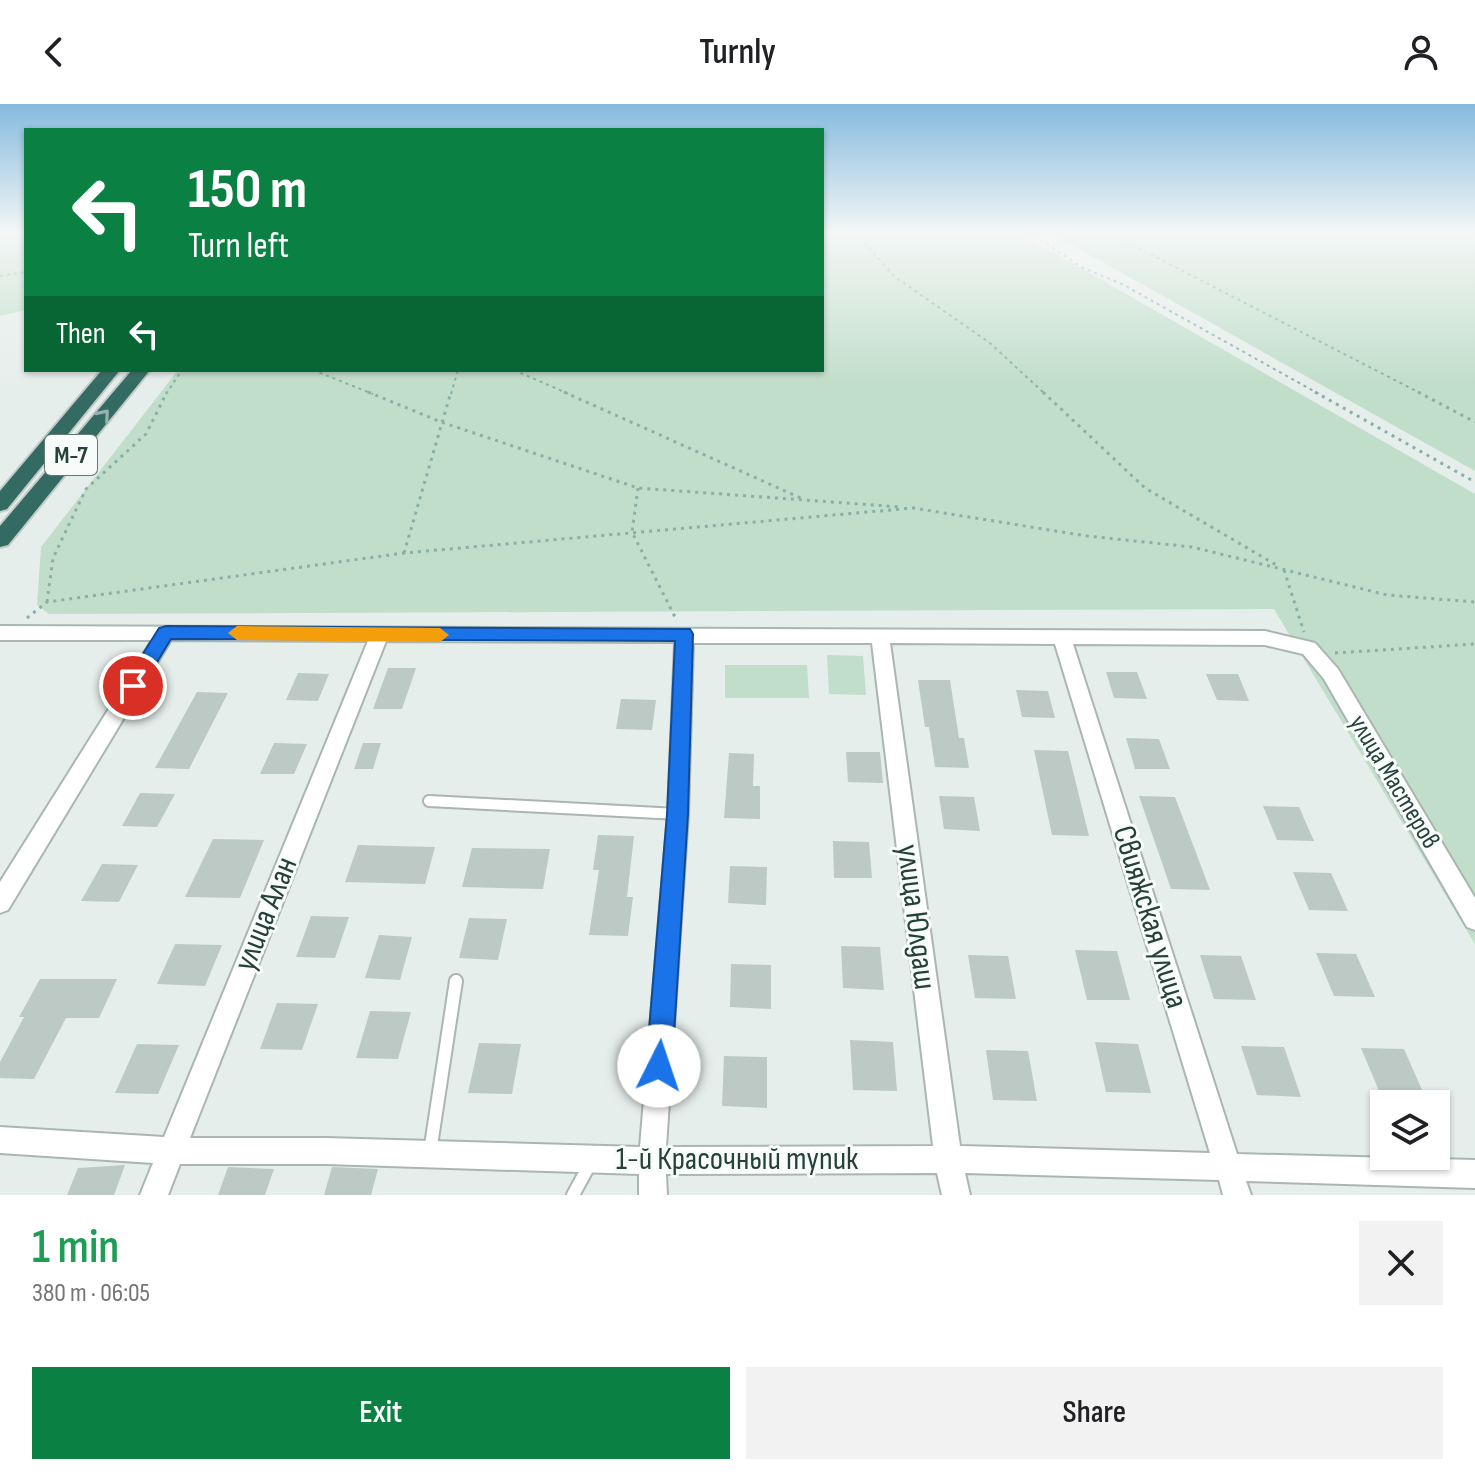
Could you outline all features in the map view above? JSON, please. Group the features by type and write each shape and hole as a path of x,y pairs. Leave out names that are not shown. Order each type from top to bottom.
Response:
{"highway":[{"name":"М-7","path":"0,540 139,372"},
{"name":"М-7","path":"0,504 107,374"}],"street":[{"path":"4,633 1265,638 1309,648"},
{"path":"0,902 166,633"},
{"name":"улица Алан","path":"154,1195 380,634"},
{"path":"653,1195 652,1161 678,814 684,634"},
{"name":"улица Юлдаш","path":"880,638 948,1159 956,1195"},
{"name":"Свияжская улица","path":"1062,638 1237,1195"},
{"name":"улица Мастеров","path":"1309,648 1331,674 1475,919"},
{"name":"1-й Красочный тупик","path":"0,1140 170,1151 652,1161 948,1159 1475,1174"}],"lane":[{"path":"429,801 678,814"},
{"path":"430,1154 456,981"},
{"path":"573,1195 592,1159"}],"path":[{"path":"904,283 990,343 1145,488 1284,570 1309,648 1342,654 1475,644"},
{"path":"1119,283 1475,482"},
{"path":"1206,283 1475,422"},
{"path":"47,602 53,558 86,489 146,434 181,372"},
{"path":"318,372 441,422 638,488 913,508 1087,536 1192,547 1387,595 1475,602"},
{"path":"404,553 457,372"},
{"path":"518,372 805,500"},
{"path":"638,488 632,532 684,634"},
{"path":"4,633 47,602 404,553 913,508"}],"green space":[{"path":"0,283 24,283 24,310 0,316"},
{"path":"824,283 1107,283 1475,494 1475,944 1274,609 49,614 37,605 41,547 176,372 824,372"},
{"path":"1140,283 1475,283 1475,471"},
{"path":"827,655 863,656 866,695 829,694"},
{"path":"725,665 807,665 809,698 725,698"}],"building":[{"path":"388,668 416,668 402,709 373,709"},
{"path":"1106,672 1137,672 1147,699 1114,698"},
{"path":"298,673 329,674 318,701 286,700"},
{"path":"1206,674 1238,674 1249,701 1217,700"},
{"path":"918,680 950,680 959,738 964,738 969,768 935,767"},
{"path":"1016,690 1048,691 1055,718 1022,717"},
{"path":"197,692 228,693 189,769 155,768"},
{"path":"621,699 656,700 652,730 616,729"},
{"path":"1126,738 1159,739 1170,769 1135,769"},
{"path":"274,743 307,744 294,774 260,774"},
{"path":"363,743 381,743 373,769 354,769"},
{"path":"1034,750 1068,751 1089,836 1052,835"},
{"path":"846,752 880,752 883,783 848,782"},
{"path":"729,753 754,754 753,786 760,786 760,819 724,818"},
{"path":"140,793 175,794 157,827 122,826"},
{"path":"939,796 974,797 980,831 944,829"},
{"path":"1139,796 1175,797 1210,890 1171,889"},
{"path":"1263,806 1299,807 1314,841 1277,840"},
{"path":"598,835 634,836 627,897 633,897 628,936 589,935 599,870 593,870"},
{"path":"213,839 264,840 240,898 185,897"},
{"path":"833,841 869,842 872,878 834,878"},
{"path":"358,845 435,847 425,884 345,882"},
{"path":"472,848 550,849 543,889 462,887"},
{"path":"102,864 138,865 119,902 81,901"},
{"path":"730,866 767,867 766,905 728,903"},
{"path":"1293,872 1331,873 1348,911 1309,910"},
{"path":"311,916 349,917 335,958 296,957"},
{"path":"469,918 507,919 498,960 459,958"},
{"path":"379,935 412,937 400,980 365,978"},
{"path":"175,944 222,945 205,986 157,984"},
{"path":"841,946 880,947 884,990 843,988"},
{"path":"1075,950 1117,951 1130,1000 1087,1000"},
{"path":"1316,953 1356,954 1375,997 1334,996"},
{"path":"968,955 1008,956 1016,999 975,998"},
{"path":"1200,955 1241,956 1256,1000 1214,999"},
{"path":"731,964 771,965 771,1009 730,1007"},
{"path":"40,979 117,979 99,1018 66,1018 34,1079 0,1078 0,1062 24,1017 19,1017"},
{"path":"277,1003 318,1004 302,1050 260,1049"},
{"path":"370,1011 411,1012 398,1059 356,1058"},
{"path":"850,1040 893,1042 897,1091 853,1090"},
{"path":"1095,1042 1138,1044 1151,1093 1106,1092"},
{"path":"479,1043 521,1044 512,1094 468,1093"},
{"path":"137,1044 179,1045 158,1094 115,1093"},
{"path":"1241,1046 1284,1047 1301,1097 1257,1095"},
{"path":"1361,1048 1404,1049 1422,1090 1379,1090"},
{"path":"986,1050 1028,1051 1037,1101 993,1100"},
{"path":"724,1056 767,1057 767,1108 722,1106"},
{"path":"125,1165 114,1195 67,1195 78,1168"},
{"path":"228,1167 274,1169 265,1195 218,1195"},
{"path":"332,1167 378,1169 371,1195 324,1195"}],"slow traffic":[{"path":"237,633 440,635"}],"route":[{"path":"133,686 166,633 684,634 678,814 659,1066"}]}
